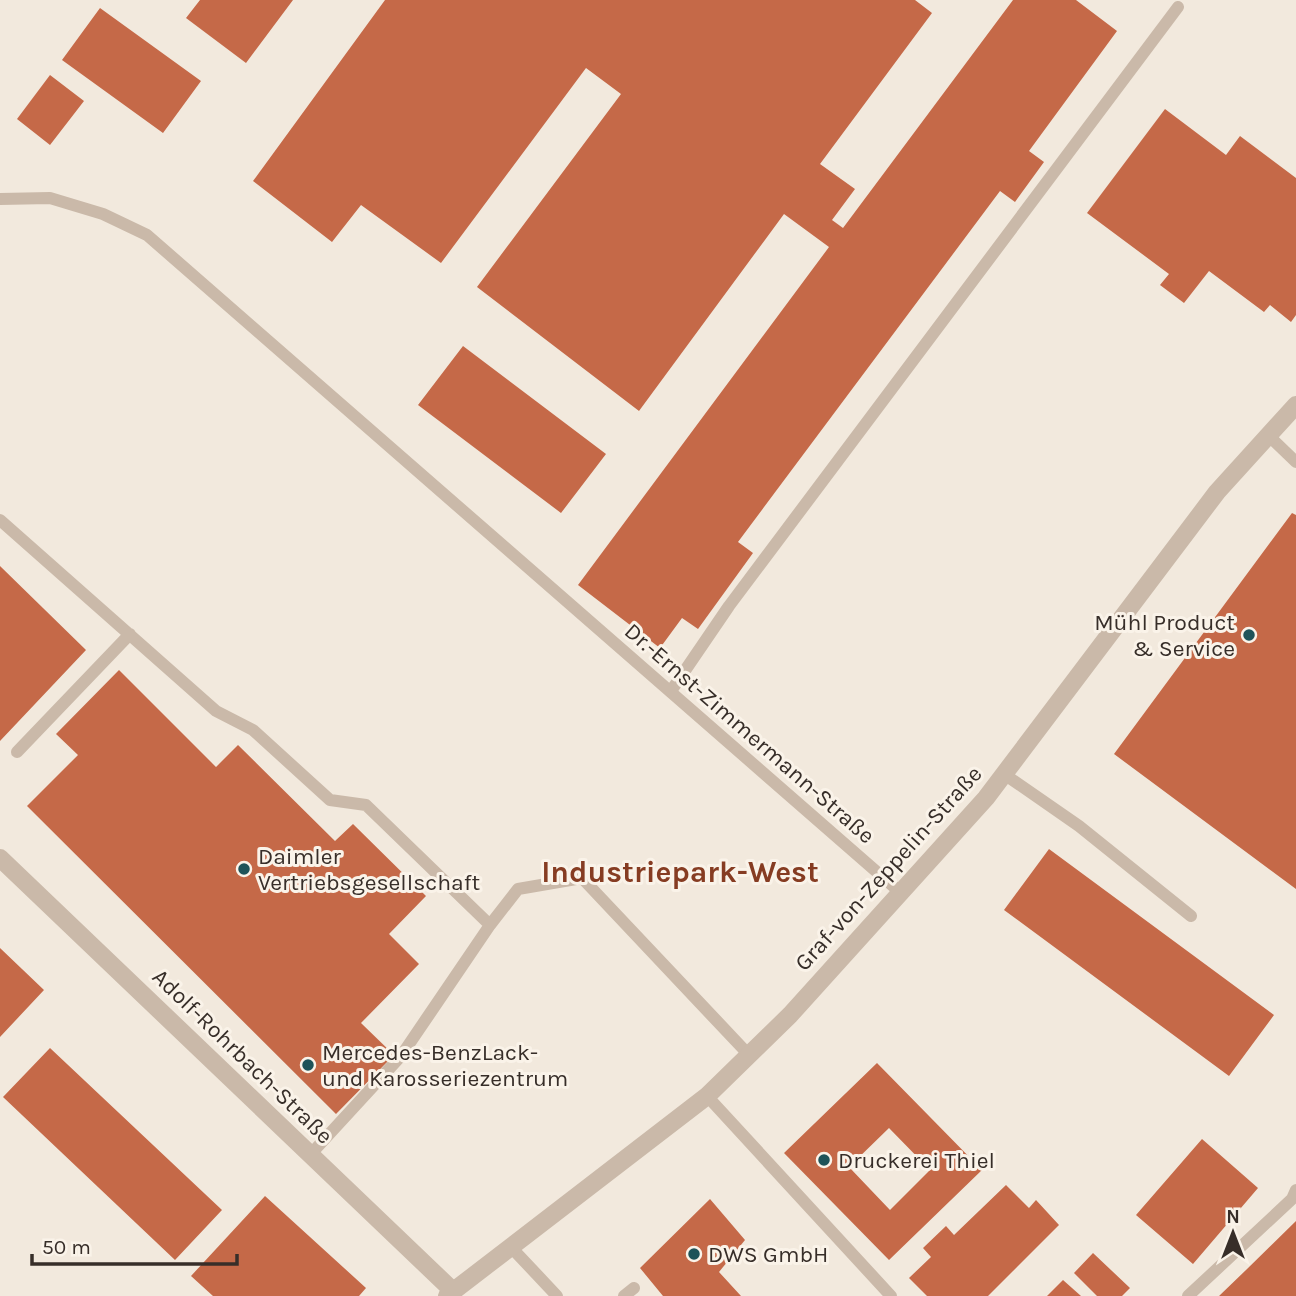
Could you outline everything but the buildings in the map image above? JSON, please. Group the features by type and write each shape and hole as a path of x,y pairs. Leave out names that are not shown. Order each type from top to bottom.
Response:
{"street":[{"name":"Graf-von-Zeppelin-Straße","path":"450,1293 707,1096 749,1055 901,893 1004,774 1217,492 1296,405"},
{"name":"Adolf-Rohrbach-Straße","path":"0,858 450,1293"}],"lane":[{"path":"671,691 729,606 1178,6"},
{"name":"Dr.-Ernst-Zimmermann-Straße","path":"0,199 50,198 103,214 148,235 901,893"},
{"path":"1268,435 1296,462"},
{"path":"0,520 216,711 253,730 330,800 366,805 490,925"},
{"path":"17,752 130,634"},
{"path":"1004,774 1079,826 1191,916"},
{"path":"310,1155 401,1056 518,888 582,878 749,1055"},
{"path":"707,1096 891,1296"},
{"path":"1188,1296 1292,1199 1296,1190"},
{"path":"510,1246 557,1296"}],"place":[{"name":"Mühl Product & Service","path":"1249,635"},
{"name":"Daimler Vertriebsgesellschaft","path":"244,869"},
{"name":"Mercedes-BenzLack- und Karosseriezentrum","path":"308,1065"},
{"name":"Druckerei Thiel","path":"824,1160"},
{"name":"DWS GmbH","path":"694,1254"}],"district":[{"name":"Industriepark-West","path":"680,872"}]}
